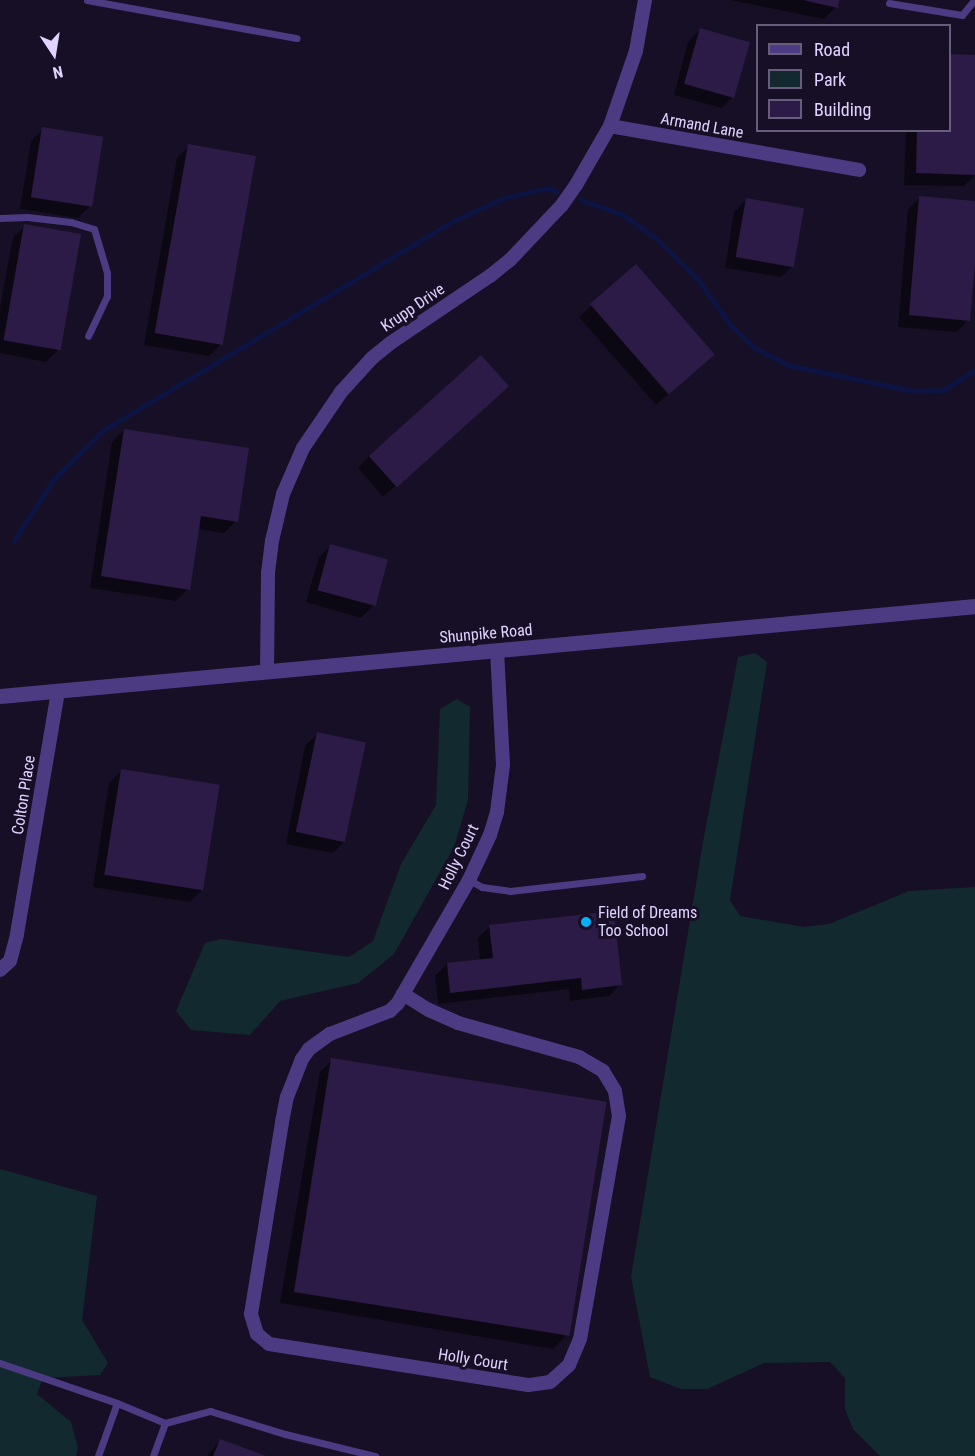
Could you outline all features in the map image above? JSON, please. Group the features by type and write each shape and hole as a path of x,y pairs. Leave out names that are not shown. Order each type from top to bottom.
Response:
{"street":[{"name":"Krupp Drive","path":"267,672 268,582 273,533 289,478 316,425 341,392 389,344 490,276 522,247 576,185 610,126 630,71 645,0"},
{"name":"Armand Lane","path":"610,126 859,170"},
{"name":"Shunpike Road","path":"0,696 975,606"},
{"name":"Holly Court","path":"403,993 429,1010 458,1023 585,1060 603,1071 615,1091 619,1116 580,1339 569,1365 550,1382 528,1385 269,1344 262,1341 253,1326 252,1302 282,1122 302,1059 318,1042 345,1028 390,1011 403,993 469,880 490,835 502,783 502,728 497,651"},
{"name":"Colton Place","path":"0,970 10,961 17,934 58,691"}],"lane":[{"path":"87,0 297,38"},
{"path":"889,3 962,15 970,9 974,0"},
{"path":"0,218 27,217 71,222 94,230 107,273 107,296 88,336"},
{"path":"469,880 482,887 510,891 642,876"},
{"path":"0,1363 117,1403 165,1423 210,1410 285,1434 375,1456"},
{"path":"98,1456 117,1403"},
{"path":"153,1456 165,1423"}],"green space":[{"path":"755,653 767,662 730,900 740,916 804,927 829,924 909,891 975,887 975,1456 880,1456 853,1429 845,1409 845,1378 830,1362 764,1363 707,1389 681,1389 650,1377 631,1277 703,842 738,657"},
{"path":"457,699 470,707 468,800 454,847 394,954 358,983 280,1001 250,1035 191,1030 176,1011 205,943 221,939 349,957 373,941 401,864 436,805 440,709"},
{"path":"0,1169 97,1196 82,1320 108,1363 100,1375 43,1378 37,1394 71,1422 78,1448 76,1456 0,1456"}],"building":[{"path":"803,0 839,0 838,8"},
{"path":"700,28 750,42 734,98 684,84"},
{"path":"951,54 975,55 975,175 916,173 917,132 951,132"},
{"path":"42,127 103,137 92,207 31,197"},
{"path":"188,144 256,156 223,345 155,333"},
{"path":"919,196 975,201 975,263 970,321 909,315"},
{"path":"746,198 804,208 794,267 736,257"},
{"path":"24,224 81,234 61,350 4,340"},
{"path":"636,264 715,355 669,395 590,304"},
{"path":"481,355 509,386 397,487 369,456"},
{"path":"124,429 249,448 238,522 201,516 190,590 101,576"},
{"path":"330,544 388,560 376,606 318,590"},
{"path":"317,732 366,742 345,842 296,832"},
{"path":"121,769 220,785 203,890 104,875"},
{"path":"614,911 622,985 582,990 581,978 450,993 447,963 493,958 489,925"},
{"path":"331,1058 607,1102 569,1336 294,1292"},
{"path":"220,1439 266,1456 213,1456"}],"waterway":[{"path":"14,541 53,480 104,430 455,220 504,198 547,188 557,191"},
{"path":"581,200 622,214 655,237 698,279 730,324 755,348 788,365 913,391 943,390 975,370"}],"place":[{"name":"Field of Dreams Too School","path":"586,922"}]}
